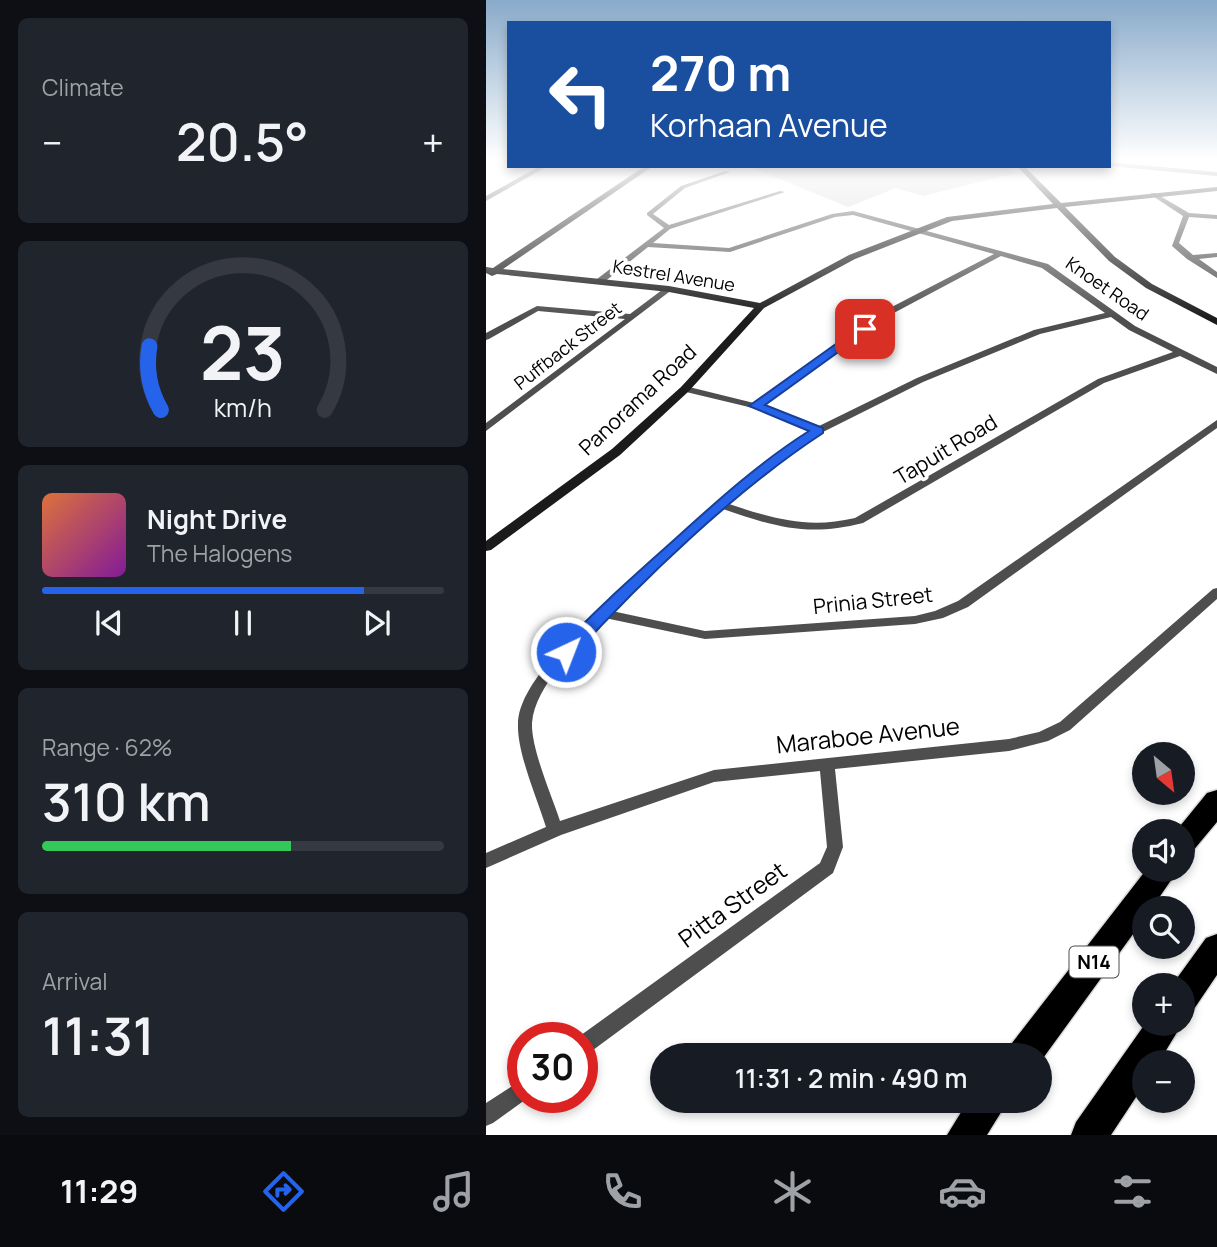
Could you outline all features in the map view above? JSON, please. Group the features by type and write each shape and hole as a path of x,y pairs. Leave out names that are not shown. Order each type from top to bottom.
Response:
{"highway":[{"path":"1195,828 1216,801"},
{"name":"N14","path":"1033,1043 1154,882"},
{"path":"1195,979 1216,948"},
{"path":"1089,1135 1157,1036"},
{"path":"965,1135 981,1113"}],"street":[{"path":"486,279 495,270 581,213"},
{"path":"650,213 668,229"},
{"path":"600,281 668,229 717,213"},
{"name":"Knoet Road","path":"645,245 730,250 834,215 853,213 1046,267 1111,314 1180,354 1216,371"},
{"name":"Panorama Road","path":"486,547 613,454 685,389 761,306 852,257 961,219 996,213"},
{"path":"1067,213 1130,274 1216,322"},
{"path":"1070,213 1072,218"},
{"path":"1184,213 1216,217"},
{"path":"1187,215 1174,242 1216,276"},
{"path":"756,406 887,313 1001,253"},
{"path":"1190,257 1216,255"},
{"name":"Kestrel Avenue","path":"495,270 669,289 761,306"},
{"name":"Puffback Street","path":"486,428 669,289"},
{"path":"486,337 537,308 632,317"},
{"path":"555,830 529,750 525,723 533,698 549,671 602,613 721,505 784,453 819,430 920,380 1041,330 1111,314"},
{"name":"Tapuit Road","path":"721,505 791,528 815,529 859,521 1101,381 1180,354"},
{"path":"685,389 756,406 819,430"},
{"name":"Prinia Street","path":"602,613 705,635 915,620 938,615 963,604 1216,423"},
{"name":"Maraboe Avenue","path":"486,862 555,830 707,777 1009,745 1043,737 1065,726 1097,701 1216,592"},
{"name":"Pitta Street","path":"598,1034 827,867 835,847 827,763"},
{"path":"486,1116 507,1101"}],"route":[{"path":"566,652 602,613 721,505 784,453 819,430 756,406 865,329"}]}
